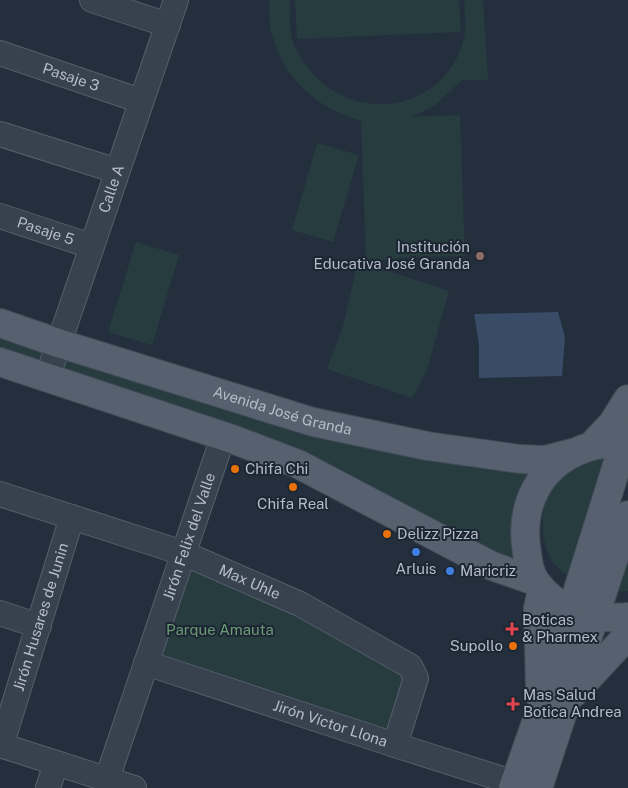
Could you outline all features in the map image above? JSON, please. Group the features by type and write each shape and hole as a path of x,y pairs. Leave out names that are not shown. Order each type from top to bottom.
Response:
{"main road":[{"name":"Avenida José Granda","path":"0,323 58,343 314,422 427,446 520,459 544,460 626,440"},
{"path":"0,362 224,437 298,464 492,566 539,585"},
{"path":"628,399 606,432 581,450 556,464 542,478 526,511 525,544 530,569 539,585 556,603 583,614 612,618 628,617"},
{"path":"568,698 583,614 626,440"},
{"path":"522,786 541,708 628,515"},
{"path":"539,585 541,708"},
{"path":"522,786 568,698 628,635"}],"street":[{"path":"92,0 168,25"},
{"name":"Calle A","path":"47,378 176,0"},
{"name":"Pasaje 3","path":"0,53 142,100"},
{"path":"0,134 117,172"},
{"name":"Pasaje 5","path":"0,216 92,246"},
{"name":"Jirón Felix del Valle","path":"107,779 224,437"},
{"name":"Max Uhle","path":"0,494 183,553 300,604 410,666 416,678 395,745"},
{"name":"Jirón Husares de Junin","path":"1,746 72,517"},
{"path":"0,613 39,626"},
{"name":"Jirón Víctor Llona","path":"146,664 522,786"},
{"path":"1,746 134,788"},
{"path":"48,788 56,763"}],"green space":[{"path":"269,0 290,0 290,29 294,45 299,56 324,84 345,97 369,103 392,103 415,97 436,85 452,66 463,42 464,0 483,0 488,80 462,80 434,106 411,117 460,115 465,256 366,261 361,121 330,108 316,99 292,76 276,48 269,19"},
{"path":"295,0 459,0 461,32 297,39"},
{"path":"317,143 359,155 333,242 292,230"},
{"path":"136,242 179,255 152,345 108,332"},
{"path":"358,261 449,291 427,370 412,398 327,369 343,326"},
{"path":"0,328 532,470 523,570 0,350"},
{"path":"594,457 611,457 571,578 559,569 547,551 543,528 545,506 554,487 568,473"},
{"path":"628,536 628,591 610,592"},
{"name":"Parque Amauta","path":"189,568 303,616 410,678 390,736 160,659"}],"water":[{"path":"558,312 565,337 562,376 479,378 479,344 474,314"}],"place":[{"name":"Institución Educativa José Granda","path":"480,256"},
{"name":"Chifa Chi","path":"235,469"},
{"name":"Chifa Real","path":"293,487"},
{"name":"Delizz Pizza","path":"387,534"},
{"name":"Arluis","path":"416,552"},
{"name":"Maricriz","path":"450,571"},
{"name":"Boticas & Pharmex","path":"512,629"},
{"name":"Supollo","path":"513,646"},
{"name":"Mas Salud Botica Andrea","path":"513,704"}]}
